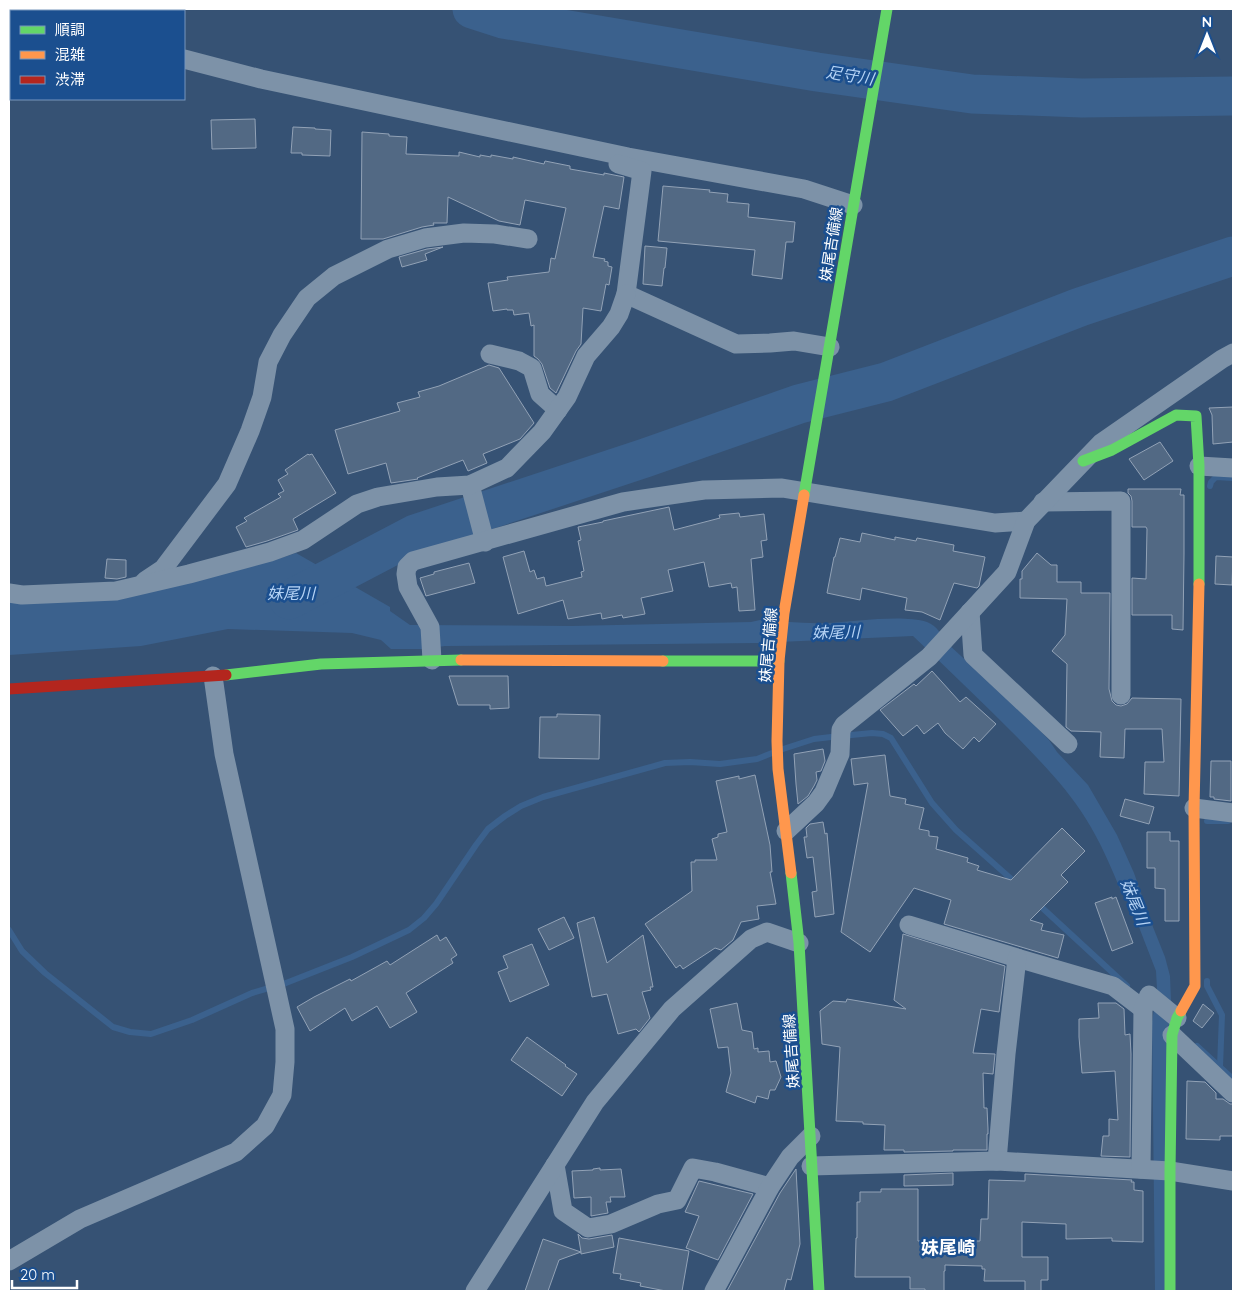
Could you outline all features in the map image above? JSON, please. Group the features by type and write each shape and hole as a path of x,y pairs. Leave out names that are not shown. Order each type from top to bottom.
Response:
{"street":[{"name":"妹尾吉備線","path":"819,1291 798,943 778,760 779,661 784,613 887,9"},
{"path":"185,59 271,81 628,157 855,198"},
{"path":"9,593 22,595 116,592 189,574 270,552 303,540 357,504 378,497 437,487 471,489 507,468 542,432 567,397 586,356 611,327 619,314 626,294 642,171 589,156 569,144"},
{"path":"138,586 163,569 227,484 250,431 262,397 268,362 282,335 307,298 334,276 388,249 425,238 464,233 495,234 528,240"},
{"path":"626,294 736,344 794,341 830,347"},
{"path":"786,831 816,803 824,792 840,754 844,725 929,657 1007,572 1026,520 1100,443 1233,353"},
{"path":"490,354 519,361 532,368 540,394 558,410"},
{"path":"1084,460 1112,450 1176,415 1196,416 1200,466 1202,809 1195,986 1173,1021 1170,1291"},
{"path":"1200,466 1233,468"},
{"path":"432,653 430,627 408,588 406,574 408,567 413,561 484,538 623,502 704,490 782,488 995,524 1026,520"},
{"path":"471,489 484,538"},
{"path":"1043,502 1121,501 1121,695"},
{"path":"970,612 972,656 1068,744"},
{"path":"9,689 213,676 432,653 779,661"},
{"path":"9,1261 80,1219 236,1152 264,1126 282,1095 285,1029 224,754 213,676"},
{"path":"1202,809 1233,813"},
{"path":"909,925 1113,986 1148,1004 1173,1021 1233,1093"},
{"path":"475,1291 595,1102 672,1009 751,939 767,932 798,943"},
{"path":"997,1161 1006,1054 1017,958"},
{"path":"1146,1170 1148,1004"},
{"path":"714,1291 770,1187 790,1157 811,1136"},
{"path":"811,1166 997,1161 1170,1171 1233,1182"},
{"path":"554,1165 563,1211 588,1228 611,1224 658,1204 676,1200 693,1168 770,1187"}],"water":[{"name":"妹尾川","path":"296,553 390,607 390,611 410,625 572,626 751,622 760,620 818,623 904,619 927,622 934,626 948,644 1026,716 1088,785 1117,835 1134,873 1165,957 1170,976 1171,1001 1167,1291 1155,1291 1152,1022 1157,989 1156,971 1125,891 1121,891 1091,827 1062,786 1017,737 913,636 758,643 445,646 423,649 391,649 381,640 352,633 228,629 141,646 9,655 9,599 278,559"}],"building":[{"path":"255,119 256,148 212,149 211,120"},
{"path":"293,127 331,130 330,156 291,153"},
{"path":"362,132 407,137 406,154 459,156 459,152 480,157 480,155 491,157 491,155 513,159 513,157 544,164 545,161 570,166 570,169 624,177 619,209 604,206 593,257 605,259 604,261 608,262 608,266 612,267 609,285 606,284 601,311 583,308 581,344 556,393 550,388 542,364 534,356 534,325 531,326 529,313 514,315 513,310 493,311 488,283 508,280 507,277 549,272 551,258 555,259 566,208 525,200 520,225 499,221 448,197 447,223 433,223 434,225 383,239 361,239"},
{"path":"663,186 710,190 709,192 728,194 727,202 749,204 748,217 795,222 793,242 786,242 782,279 752,275 755,250 658,241"},
{"path":"645,246 667,248 662,286 643,284"},
{"path":"443,247 425,254 427,260 402,267 399,257 427,249"},
{"path":"489,365 499,368 534,423 520,439 483,454 487,463 468,471 463,460 418,479 391,483 386,463 348,474 335,430 400,411 397,403 420,397 418,392 439,386"},
{"path":"1233,407 1233,442 1213,444 1212,415 1209,408"},
{"path":"1160,442 1173,461 1144,480 1129,459"},
{"path":"308,454 312,454 336,493 293,519 298,530 246,547 236,527 247,521 244,518 281,497 278,494 284,491 278,480 288,474 285,470"},
{"path":"1128,489 1181,489 1180,495 1184,495 1183,630 1172,629 1172,615 1132,615 1132,578 1146,579 1147,529 1146,527 1132,527 1132,501"},
{"path":"669,507 674,530 720,518 719,515 739,513 740,517 764,514 767,540 761,541 763,557 751,559 755,610 739,611 737,587 732,588 731,583 709,587 704,562 668,570 673,591 641,598 645,614 623,618 622,615 602,619 601,613 568,619 563,600 518,614 503,557 524,551 530,572 534,570 537,579 544,577 546,586 582,577 581,572 584,571 578,541 581,540 578,527"},
{"path":"862,533 895,540 895,537 916,541 917,538 954,545 953,551 985,557 979,586 977,588 954,583 940,620 922,612 905,610 907,598 862,588 860,600 827,593 840,538 860,542"},
{"path":"1037,553 1051,565 1057,565 1057,582 1081,582 1081,593 1110,593 1109,689 1112,701 1116,705 1121,706 1127,704 1132,698 1181,699 1179,796 1144,794 1145,762 1164,762 1162,729 1125,729 1124,758 1100,757 1101,732 1071,731 1066,727 1067,664 1052,651 1065,635 1067,599 1020,598 1022,571"},
{"path":"1216,556 1233,557 1232,585 1215,584"},
{"path":"107,559 126,560 126,577 117,579 105,578"},
{"path":"469,563 475,583 426,596 420,578 434,574 434,572"},
{"path":"932,671 960,702 966,697 996,724 979,742 974,737 963,749 945,733 938,723 924,734 917,725 903,736 880,710 914,684 916,686"},
{"path":"449,676 508,676 509,708 490,709 490,705 458,705"},
{"path":"557,714 600,715 599,759 539,758 540,717 557,717"},
{"path":"823,749 825,761 821,771 816,772 817,780 808,796 798,804 794,754"},
{"path":"885,755 890,796 906,799 905,804 924,808 919,829 929,831 929,836 938,837 936,849 968,858 967,862 979,866 977,870 1011,880 1062,828 1085,851 1061,875 1068,882 1030,920 1043,924 1041,930 1064,935 1058,958 944,924 951,900 914,888 870,952 841,932 868,783 854,785 851,759"},
{"path":"1211,761 1231,761 1231,801 1210,797"},
{"path":"755,775 770,845 772,872 770,872 776,904 757,906 759,919 741,922 733,940 721,950 715,948 683,969 680,965 676,968 645,924 692,891 691,862 695,862 695,860 717,860 712,839 718,837 718,834 727,832 716,781 739,776 739,779"},
{"path":"1125,799 1154,807 1149,824 1120,816"},
{"path":"823,822 825,834 827,833 834,914 815,917 812,892 817,891 813,857 807,858 804,837 807,837 806,828 810,824"},
{"path":"1147,832 1170,832 1170,841 1179,841 1179,921 1165,921 1165,889 1155,888 1155,868 1147,868"},
{"path":"1112,897 1112,899 1116,897 1133,943 1112,951 1095,903"},
{"path":"564,917 574,938 549,950 538,929"},
{"path":"594,917 607,963 643,935 653,987 650,987 651,990 642,992 650,1018 639,1032 636,1029 618,1034 607,994 592,997 577,923"},
{"path":"903,934 1005,966 999,1012 981,1009 973,1053 995,1054 993,1074 983,1073 984,1108 987,1108 987,1150 904,1152 904,1150 884,1150 885,1125 836,1121 840,1047 822,1044 820,1011 833,1001 846,1002 847,999 906,1009 894,1000"},
{"path":"437,935 440,941 446,937 457,955 451,959 453,963 406,993 417,1012 390,1028 377,1006 352,1021 345,1008 310,1031 297,1007 387,961 390,965"},
{"path":"532,944 549,985 510,1002 498,972 508,968 503,956"},
{"path":"737,1003 742,1030 752,1032 754,1049 758,1048 758,1052 769,1051 770,1062 776,1061 781,1077 775,1090 770,1090 768,1099 757,1096 755,1103 726,1092 731,1073 728,1047 718,1048 710,1009"},
{"path":"1098,1003 1116,1003 1124,1009 1125,1035 1130,1034 1130,1157 1101,1156 1103,1136 1109,1136 1109,1119 1118,1120 1115,1071 1082,1073 1079,1019 1099,1018"},
{"path":"1203,1004 1214,1013 1202,1028 1193,1021"},
{"path":"527,1037 577,1074 562,1096 511,1060"},
{"path":"1187,1081 1205,1082 1216,1093 1216,1099 1223,1099 1233,1104 1233,1136 1220,1136 1220,1140 1186,1139"},
{"path":"600,1168 600,1170 621,1169 625,1197 610,1197 611,1202 606,1202 608,1213 591,1216 591,1197 574,1198 572,1171"},
{"path":"796,1169 800,1244 791,1280 787,1279 784,1291 727,1291 780,1193"},
{"path":"953,1173 953,1185 904,1186 904,1175"},
{"path":"1025,1174 1132,1180 1131,1182 1134,1182 1134,1190 1143,1191 1143,1242 1112,1241 1112,1238 1066,1239 1066,1224 1022,1222 1022,1257 1048,1257 1048,1280 1041,1280 1041,1291 1025,1291 1025,1281 984,1281 985,1269 982,1269 982,1266 945,1265 944,1291 910,1289 910,1277 855,1277 857,1202 860,1202 860,1192 881,1192 881,1189 918,1189 918,1241 980,1241 981,1219 988,1219 989,1180 1025,1181"},
{"path":"699,1181 753,1194 718,1260 686,1248 699,1216 685,1212"},
{"path":"578,1234 582,1238 589,1239 612,1235 614,1247 581,1254"},
{"path":"619,1238 689,1251 682,1291 666,1291 640,1286 641,1283 620,1279 621,1274 613,1273"},
{"path":"543,1239 581,1252 559,1260 548,1291 525,1291"}],"waterway":[{"name":"足守川","path":"472,9 503,19 817,72 972,94 1082,98 1233,96"},
{"path":"289,600 415,534 645,458 799,404 886,382 1080,307 1233,256"},
{"path":"1210,486 1216,477 1233,478"},
{"path":"783,749 814,739 831,737 872,733 883,734 891,738 932,803 956,830 1017,884"},
{"path":"9,930 22,951 45,973 113,1027 130,1032 151,1034 192,1020 252,993 286,983 352,957 409,930 424,918 436,904 488,829 521,806 543,797 665,763 720,764 757,759 772,753"},
{"path":"1207,821 1228,821"},
{"path":"1037,903 1127,986"},
{"path":"1207,981 1207,986 1222,1015 1220,1067"},
{"path":"1197,1046 1233,1079"}],"traffic: fast":[{"path":"804,495 887,9"},
{"path":"1083,461 1112,450 1176,415 1196,416 1199,466 1199,584"},
{"path":"226,675 321,664 461,660"},
{"path":"663,661 779,661"},
{"path":"791,873 799,943 819,1291"},
{"path":"1170,1291 1172,1035 1181,1011"}],"traffic: slow":[{"path":"791,873 778,769 779,661 784,613 804,495"},
{"path":"1181,1011 1195,986 1194,808 1199,584"},
{"path":"461,660 663,661"}],"traffic: jam":[{"path":"9,689 226,675"}],"district":[{"name":"妹尾崎","path":"948,1247"}]}
